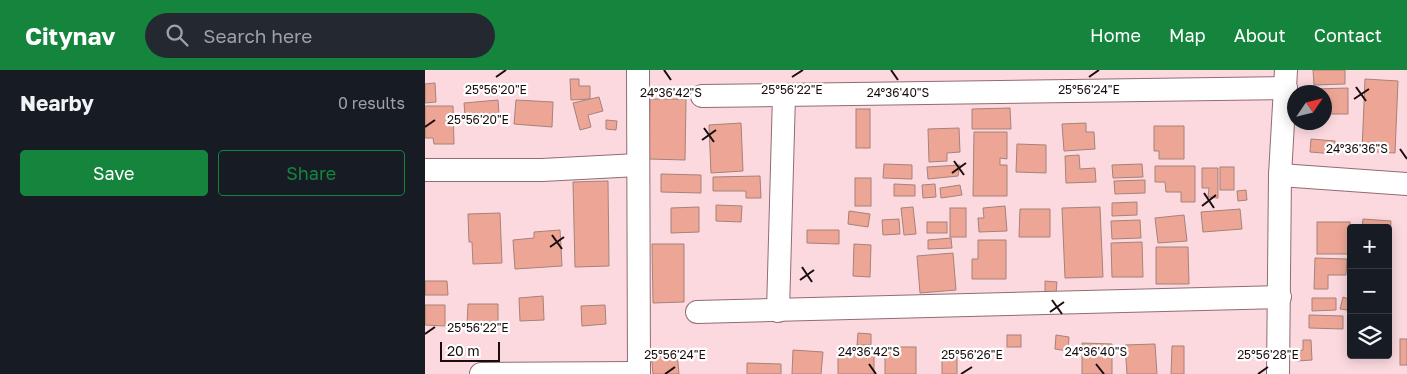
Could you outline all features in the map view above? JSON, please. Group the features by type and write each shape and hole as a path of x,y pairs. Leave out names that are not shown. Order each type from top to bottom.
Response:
{"street":[{"path":"481,374 639,373 637,70"},
{"path":"702,96 1286,79 1280,175 1278,374"},
{"path":"778,311 784,95"},
{"path":"425,170 542,170 638,165"},
{"path":"1280,175 1407,184"},
{"path":"697,312 1280,297"}],"building":[{"path":"1313,70 1345,70 1345,84 1314,85"},
{"path":"570,79 579,79 579,86 590,86 590,99 571,100"},
{"path":"1365,79 1398,81 1395,153 1362,151"},
{"path":"435,83 436,102 425,103 425,84"},
{"path":"1332,88 1348,88 1348,114 1332,114"},
{"path":"599,97 603,111 588,115 591,127 580,130 573,103"},
{"path":"650,99 686,99 685,160 649,159"},
{"path":"498,100 499,114 465,116 464,103"},
{"path":"516,100 553,102 552,127 514,124"},
{"path":"425,106 453,106 454,144 434,144 433,138 425,138"},
{"path":"1010,108 1011,129 972,129 972,109"},
{"path":"856,109 870,109 870,148 856,148"},
{"path":"606,120 617,121 616,130 606,129"},
{"path":"741,123 743,171 711,173 709,125"},
{"path":"1086,123 1086,132 1094,132 1095,149 1064,151 1062,124"},
{"path":"1154,126 1184,126 1184,159 1159,159 1159,151 1154,151"},
{"path":"959,128 960,152 947,153 947,161 929,162 928,129"},
{"path":"974,132 1007,132 1007,159 1000,158 1000,165 1007,165 1007,196 973,196"},
{"path":"1311,139 1335,141 1335,154 1310,152"},
{"path":"1017,144 1046,145 1046,173 1016,172"},
{"path":"1079,155 1080,169 1095,168 1096,182 1066,183 1065,156"},
{"path":"884,164 912,165 912,179 883,178"},
{"path":"1142,164 1143,177 1113,178 1112,165"},
{"path":"960,165 958,176 928,179 927,167"},
{"path":"1155,166 1195,166 1195,202 1181,202 1181,192 1166,192 1165,182 1155,182"},
{"path":"1220,167 1234,167 1234,190 1220,190"},
{"path":"1202,168 1218,168 1218,198 1208,197 1209,188 1202,188"},
{"path":"661,174 701,175 701,193 661,192"},
{"path":"760,176 761,198 746,198 746,191 713,191 713,177"},
{"path":"855,178 871,178 871,206 855,206"},
{"path":"1145,180 1145,193 1115,194 1114,181"},
{"path":"608,181 609,266 575,267 573,182"},
{"path":"894,184 915,185 915,196 894,196"},
{"path":"935,184 936,197 923,198 922,185"},
{"path":"960,185 962,195 941,198 940,188"},
{"path":"1246,190 1247,200 1238,201 1237,191"},
{"path":"1137,202 1137,215 1112,216 1112,203"},
{"path":"716,205 742,206 741,222 716,221"},
{"path":"1005,206 1007,231 979,232 978,218 984,218 983,208"},
{"path":"699,207 699,232 671,233 671,208"},
{"path":"913,207 916,234 904,235 901,208"},
{"path":"1100,207 1103,277 1065,278 1062,208"},
{"path":"950,208 966,208 966,237 950,237"},
{"path":"1020,209 1050,209 1050,237 1019,237"},
{"path":"1240,209 1242,229 1203,232 1201,212"},
{"path":"849,211 870,214 868,227 848,224"},
{"path":"500,213 502,263 473,264 472,242 469,242 468,214"},
{"path":"1184,215 1187,241 1158,243 1155,218"},
{"path":"899,219 900,234 883,235 882,220"},
{"path":"1363,219 1391,221 1391,224 1362,224"},
{"path":"1140,220 1141,238 1112,239 1111,221"},
{"path":"927,222 947,222 947,233 927,233"},
{"path":"1317,222 1350,222 1350,224 1347,224 1347,254 1317,254"},
{"path":"560,230 562,266 515,269 513,240 534,238 534,232"},
{"path":"807,230 839,230 839,244 807,243"},
{"path":"951,238 952,248 928,249 928,240"},
{"path":"978,240 1006,240 1006,279 972,279 972,259 978,259"},
{"path":"1142,242 1143,277 1112,277 1111,243"},
{"path":"652,244 684,244 684,302 653,303"},
{"path":"854,244 871,245 870,277 853,276"},
{"path":"1156,247 1188,247 1189,284 1156,284"},
{"path":"953,253 956,290 920,293 917,256"},
{"path":"1315,258 1347,259 1346,275 1328,275 1328,289 1314,289"},
{"path":"425,281 447,281 448,295 425,295"},
{"path":"1045,281 1057,282 1056,293 1045,292"},
{"path":"543,296 544,320 520,321 519,298"},
{"path":"1343,297 1347,298 1347,310 1340,309"},
{"path":"1312,298 1336,298 1336,310 1312,311"},
{"path":"468,304 498,304 498,326 467,326"},
{"path":"425,305 445,305 445,326 425,325"},
{"path":"605,305 606,324 582,326 581,306"},
{"path":"1309,315 1343,316 1343,329 1309,328"},
{"path":"858,333 871,334 871,345 857,345"},
{"path":"1007,335 1021,335 1021,347 1007,347"},
{"path":"1056,335 1069,337 1068,351 1055,349"},
{"path":"1400,339 1407,339 1407,365 1400,365"},
{"path":"1303,340 1311,340 1312,360 1297,361 1297,351 1303,350"},
{"path":"1082,343 1112,344 1112,374 1082,374"},
{"path":"1155,344 1157,374 1127,374 1125,345"},
{"path":"1172,346 1184,346 1184,374 1171,374"},
{"path":"885,347 916,347 916,374 885,374"},
{"path":"942,349 957,350 957,374 942,374"},
{"path":"793,350 823,352 821,374 792,374"},
{"path":"677,352 679,374 653,374 651,353"},
{"path":"838,353 874,353 874,374 838,374"},
{"path":"747,363 781,364 781,374 747,374"}]}
